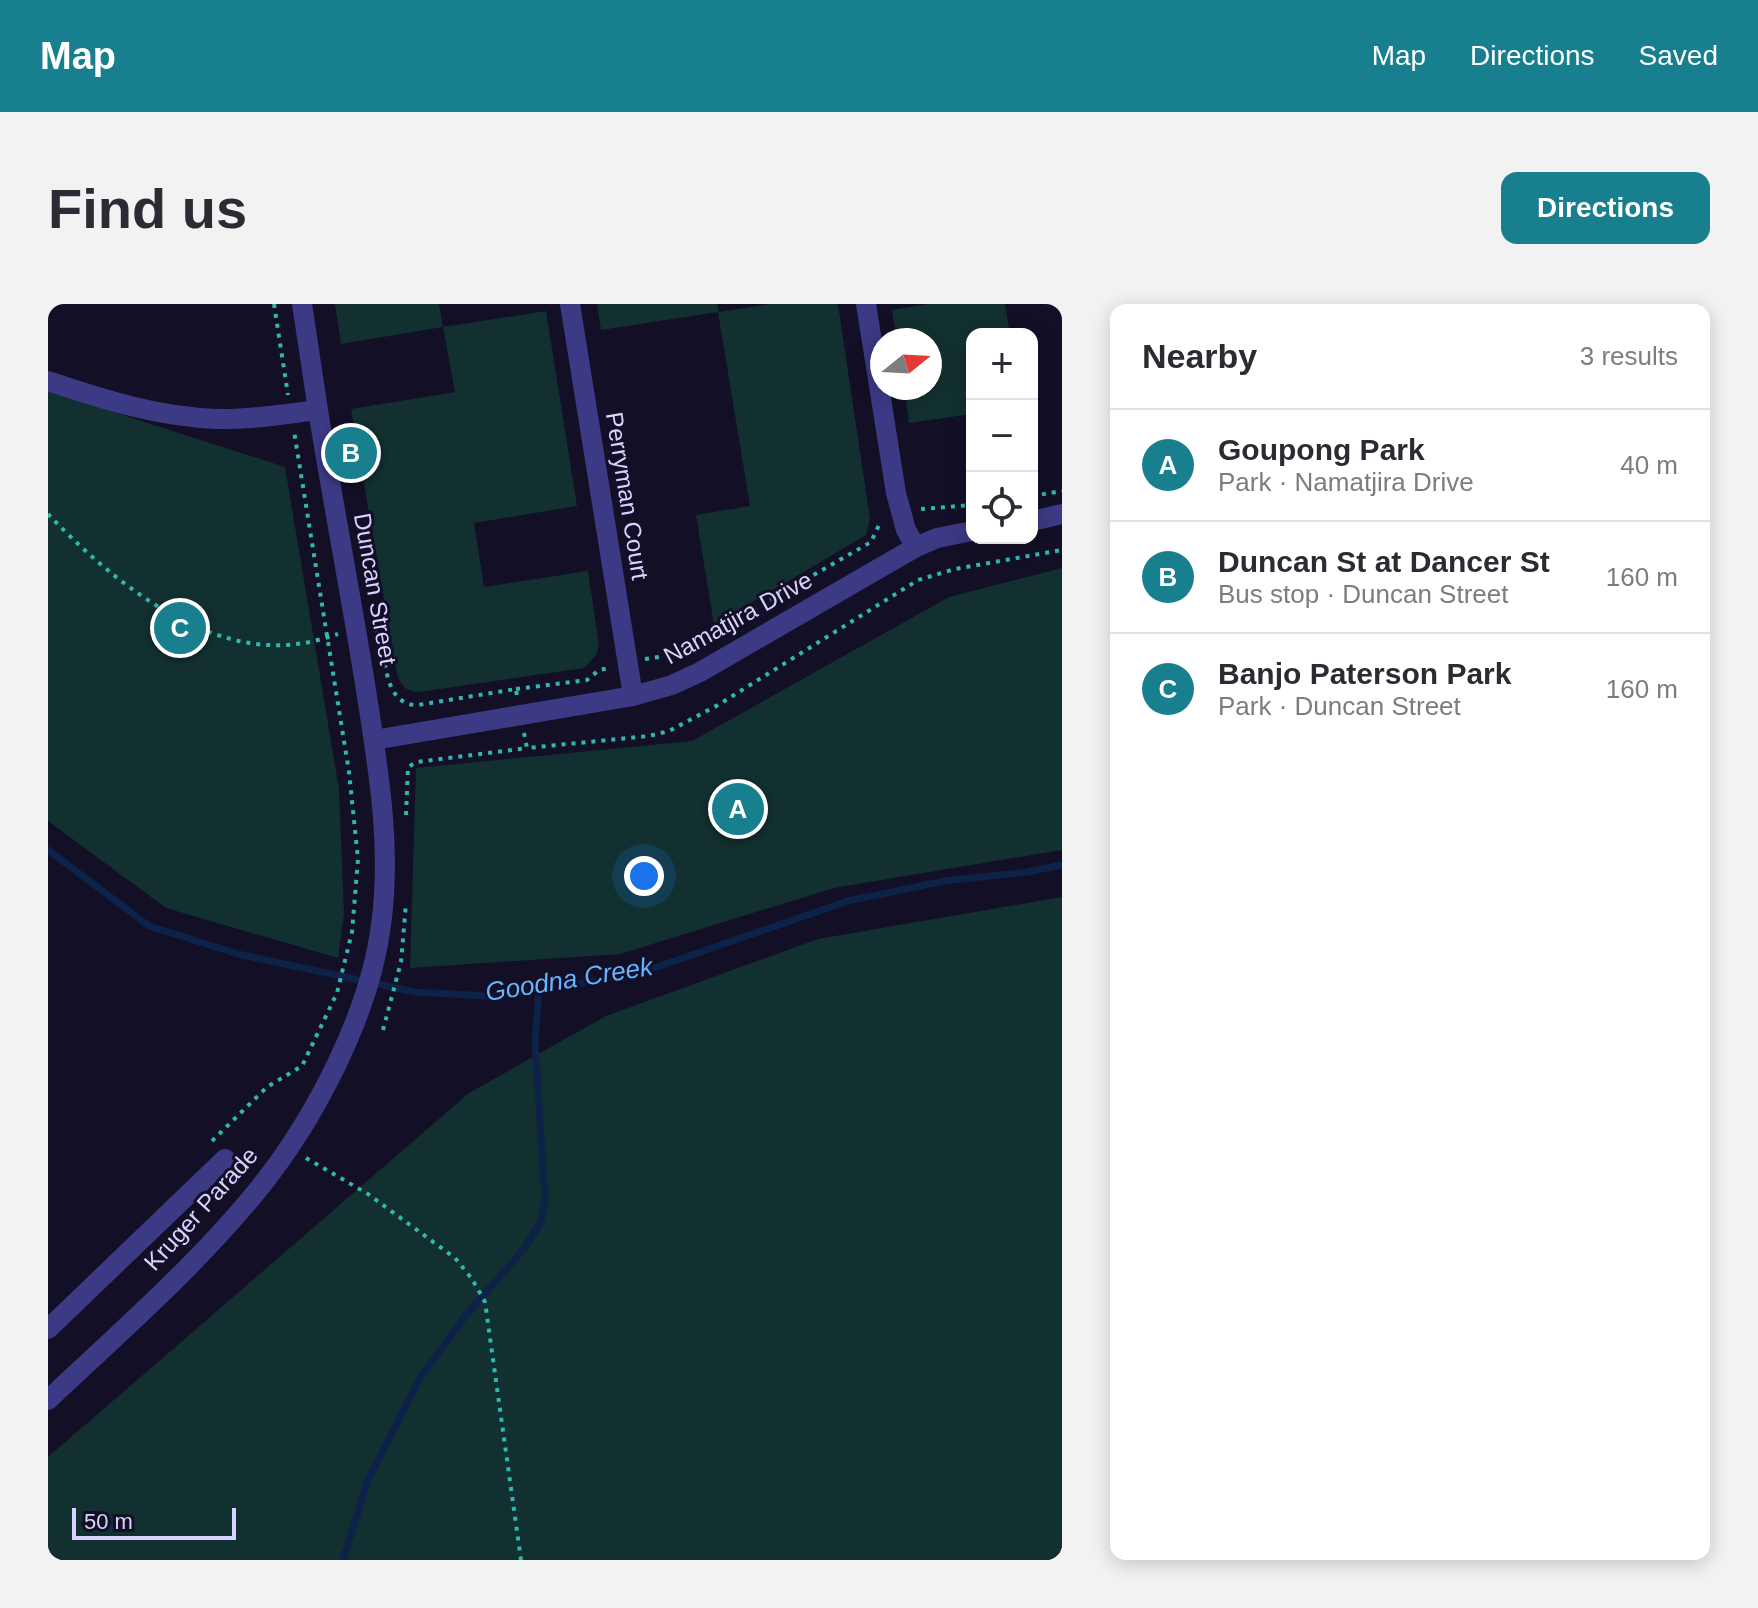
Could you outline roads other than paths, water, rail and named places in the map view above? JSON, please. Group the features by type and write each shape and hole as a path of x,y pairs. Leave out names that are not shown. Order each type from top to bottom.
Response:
{"street":[{"name":"Duncan Street","path":"302,304 374,740"},
{"name":"Perryman Court","path":"570,304 633,696"},
{"path":"866,304 896,493 916,547"},
{"path":"48,381 140,410 182,417 221,419 318,410"},
{"path":"1038,520 1062,514"},
{"name":"Namatjira Drive","path":"374,740 633,696 672,685 700,672 916,547 937,538 966,532"},
{"name":"Kruger Parade","path":"48,1400 227,1226 258,1189 288,1148 356,1025 376,956 384,897 382,800 374,740"},
{"name":"Kruger Parade","path":"48,1329 225,1159"}],"waterway":[{"name":"Goodna Creek","path":"48,850 149,926 238,954 415,992 488,996 583,983 654,968 848,901 944,881 1062,865"},
{"path":"343,1560 368,1480 420,1378 466,1315 523,1250 541,1222 545,1200 535,1042 539,989"}],"place":[{"name":"Duncan St at Dancer St","path":"351,453"},
{"name":"Banjo Paterson Park","path":"180,628"},
{"name":"Goupong Park","path":"738,809"}]}
